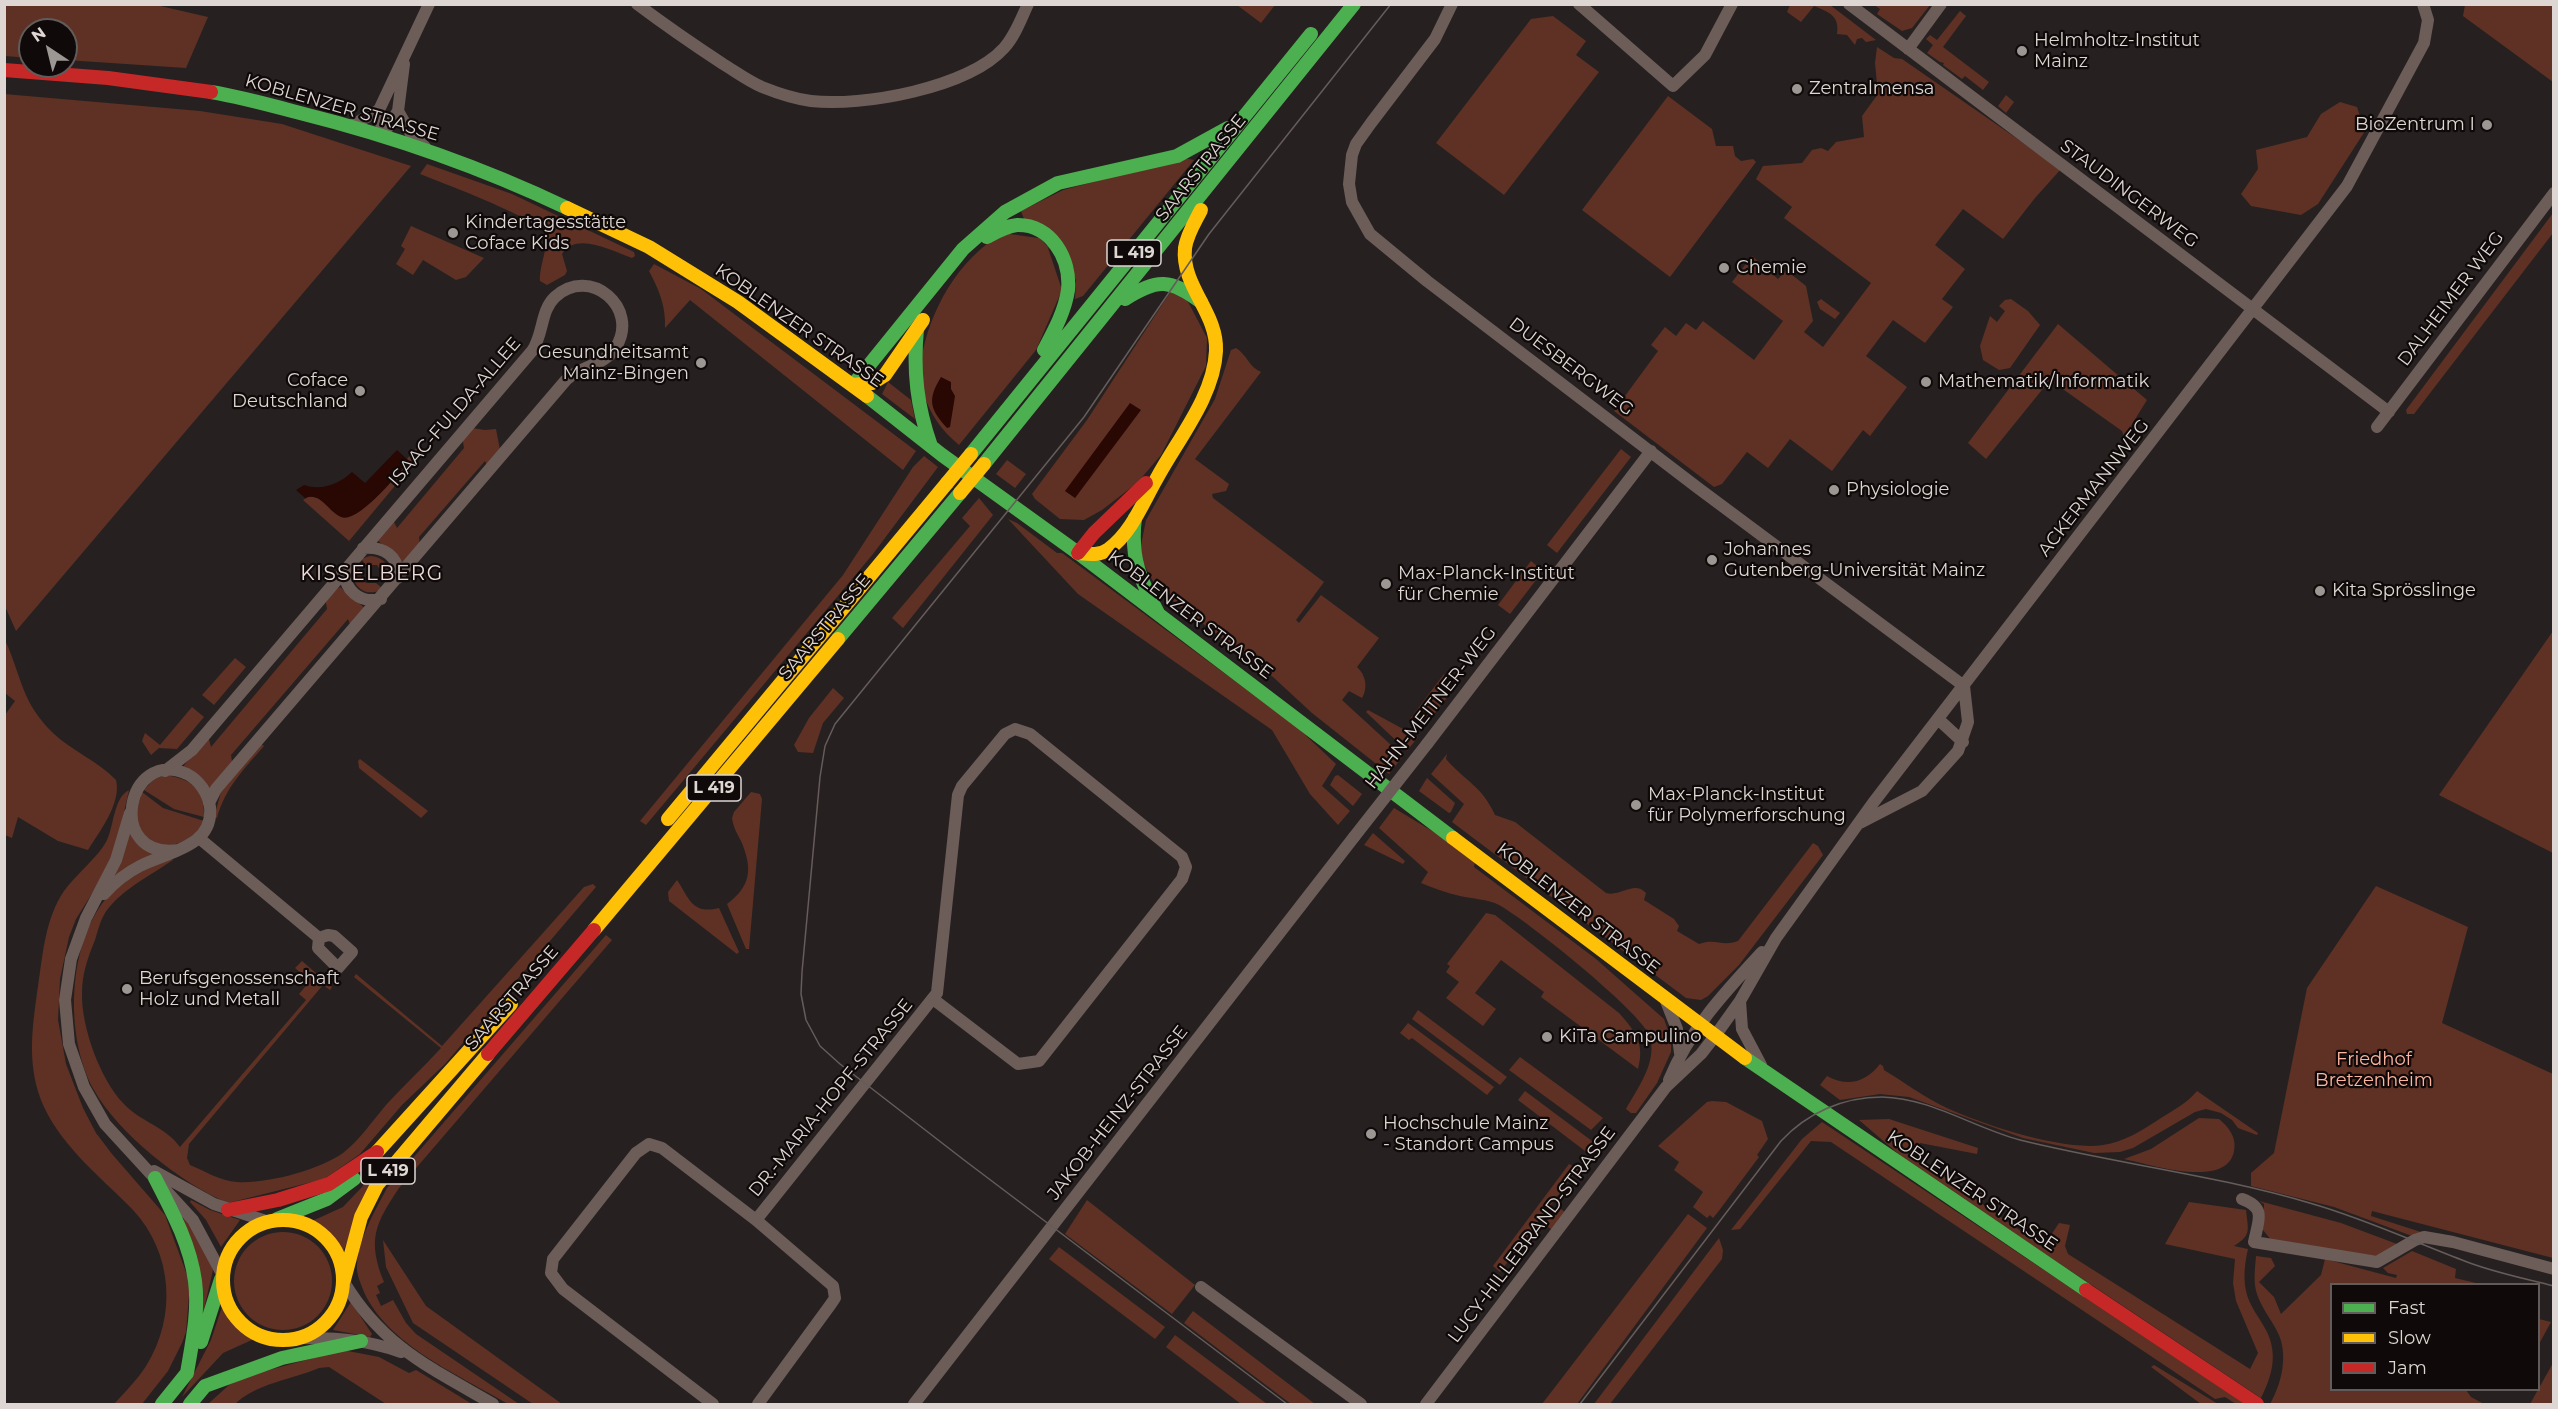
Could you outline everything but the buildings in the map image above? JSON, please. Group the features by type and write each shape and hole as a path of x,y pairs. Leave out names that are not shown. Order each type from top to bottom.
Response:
{"main road":[{"name":"SAARSTRASSE","path":"344,1281 360,1216 377,1185 773,718 984,464 1354,4"},
{"name":"SAARSTRASSE","path":"662,825 971,454 1320,22"},
{"name":"KOBLENZER STRASSE","path":"4,70 108,78 230,95 351,126 428,150 529,190 649,247 738,302 853,385 1764,1072 2257,1404"},
{"path":"853,385 963,249 1005,212 1032,195 1058,183 1177,156 1242,119"},
{"path":"1078,553 1098,554 1110,549 1135,515 1195,411 1215,357 1214,328 1189,274 1185,251 1190,231 1219,174"},
{"path":"853,385 872,383 885,375 972,250 993,233 1015,225 1026,225 1045,233 1059,248 1064,258 1068,281 1067,293 1051,336 1026,386"},
{"path":"1111,308 1145,286 1162,281 1178,285 1202,303"},
{"path":"918,328 914,394 920,419 931,446"},
{"path":"1078,553 1094,532 1162,467"},
{"path":"1135,515 1131,542 1132,555 1142,582 1158,613"},
{"name":"SAARSTRASSE","path":"272,1221 334,1197 343,1191 519,994"},
{"path":"228,1210 278,1200 328,1184 377,1152"},
{"path":"155,1179 182,1234 193,1267 196,1299 187,1373"},
{"path":"272,1221 300,1223 318,1231 337,1254 344,1281"},
{"name":"L 419","path":"162,1404 187,1373 197,1353 228,1255 239,1240 253,1229 272,1221"},
{"path":"222,1275 229,1306 246,1327 269,1338 297,1338"},
{"name":"L 419","path":"256,1352 297,1338 327,1321 340,1300 344,1281"},
{"path":"205,1386 259,1365 306,1351 361,1341"},
{"path":"190,1404 224,1367 240,1358"}],"street":[{"path":"351,126 379,110 429,4"},
{"path":"637,4 748,80 810,101 867,100 909,93 976,69 1002,50 1012,38 1028,4"},
{"name":"DUESBERGWEG","path":"1452,4 1435,39 1356,144 1352,155 1349,184 1352,202 1370,234 1399,259 1650,451 1964,686"},
{"path":"1579,4 1673,86 1705,55 1732,4"},
{"name":"STAUDINGERWEG","path":"1849,4 2389,412"},
{"path":"1908,49 1941,4"},
{"name":"ACKERMANNWEG","path":"1715,1036 1740,1000 1776,938 1857,825 2347,186 2424,44 2428,20 2423,4"},
{"path":"383,135 398,111 406,54"},
{"path":"379,110 383,135"},
{"path":"398,111 410,132 428,150"},
{"name":"DALHEIMER WEG","path":"2377,427 2553,193"},
{"name":"ISAAC-FULDA-ALLEE","path":"94,903 131,870 178,850 199,838 209,820 209,803 216,789 381,599 566,380 612,353 621,338 623,320 618,307 609,295 593,286 578,286 567,289 553,299 546,308 539,339 532,351 192,750 165,771 151,776 139,785 133,796 116,860 94,903 76,941 67,981 65,1008 69,1044 79,1076 96,1110 113,1135 194,1220 222,1275"},
{"name":"HAHN-MEITNER-WEG","path":"1352,840 1650,451"},
{"path":"363,548 377,548 389,554 398,568 398,578"},
{"path":"345,569 346,582 353,593 368,600 381,599"},
{"name":"ACKERMANNWEG","path":"1857,825 1928,787 1958,751 1968,710 1964,686"},
{"path":"1938,719 1962,742"},
{"name":"DR.-MARIA-HOPF-STRASSE","path":"756,1220 939,989 958,795 1000,739 1010,731 1019,730 1030,734 1182,856 1186,867 1182,879 1039,1061 1018,1064 933,999"},
{"path":"165,771 180,772 195,779 203,788 209,803"},
{"path":"130,813 134,828 144,841 162,850 178,850"},
{"path":"199,838 319,938"},
{"name":"JAKOB-HEINZ-STRASSE","path":"914,1404 1352,840"},
{"name":"ACKERMANNWEG","path":"1699,1024 1720,997 1776,938"},
{"path":"1666,1000 1677,1029 1680,1053"},
{"path":"1740,1000 1742,1029 1764,1072"},
{"name":"LUCY-HILLEBRAND-STRASSE","path":"1666,1087 1680,1053 1699,1024"},
{"name":"LUCY-HILLEBRAND-STRASSE","path":"1426,1404 1666,1087 1701,1054 1715,1036"},
{"name":"DR.-MARIA-HOPF-STRASSE","path":"712,1404 554,1280 552,1264 554,1259 636,1153 649,1143 662,1148 756,1220 830,1281 835,1294 831,1304 758,1404"},
{"name":"ISAAC-FULDA-ALLEE","path":"140,1162 198,1197 228,1210 272,1221"},
{"path":"2242,1199 2255,1204 2259,1211 2254,1242 2370,1262 2382,1261 2415,1240 2438,1238 2553,1269"},
{"path":"344,1281 368,1317 408,1354 494,1404"},
{"path":"1201,1287 1361,1404"},
{"path":"297,1338 336,1337 361,1341 408,1354"}],"green space":[{"path":"4,5 156,5 208,17 186,68 78,61 78,18 18,18 18,57 5,56"},
{"path":"1237,5 1275,5 1261,23"},
{"path":"1790,5 1830,5 1876,40 1866,42 1862,38 1857,39 1855,45 1847,35 1837,34 1837,23 1829,13 1814,6 1801,22 1787,12"},
{"path":"1874,5 1930,5 1912,28 1902,31 1877,14 1880,9"},
{"path":"2465,5 2553,5 2553,82 2463,16"},
{"path":"1960,11 1966,16 1943,47 1989,82 1983,90 1965,76 1962,79 1943,65 1944,63 1927,53 1933,45 1926,39 1930,35 1937,40"},
{"path":"1553,16 1586,41 1576,55 1599,72 1504,195 1436,143 1531,19"},
{"path":"1877,47 1894,58 1902,59 2061,169 2003,239 1963,209 1935,245 1965,269 1942,299 1953,307 1925,343 1893,320 1866,356 1907,387 1870,436 1863,430 1832,471 1790,439 1768,468 1747,452 1722,484 1714,487 1614,411 1658,351 1651,345 1665,327 1676,336 1686,323 1696,330 1703,321 1754,360 1783,321 1732,282 1752,256 1778,279 1786,270 1806,286 1813,321 1804,332 1823,347 1871,283 1784,218 1792,207 1756,179 1763,166 1802,163 1812,150 1821,148 1828,151 1836,142 1864,137 1862,116 1878,94 1875,63"},
{"path":"4,94 200,111 282,124 411,166 16,631 4,604"},
{"path":"2006,95 2014,102 2006,113 1998,106"},
{"path":"1668,96 1712,129 1716,146 1733,146 1735,156 1741,161 1753,159 1756,162 1670,277 1582,210"},
{"path":"2340,102 2357,107 2365,131 2318,204 2301,215 2251,206 2241,194 2258,169 2256,150 2307,137 2321,114"},
{"path":"1184,158 1194,160 1083,296 1075,299 1076,280 1024,219 1021,211 1063,190"},
{"path":"427,164 512,194 634,252 635,256 632,258 595,245 576,244 568,247 562,254 567,271 565,275 547,285 540,281 547,239 540,228 509,211 420,174"},
{"path":"2553,213 2553,233 2414,414 2407,414 2406,410"},
{"path":"411,226 484,258 466,277 456,280 423,260 413,275 396,264 405,249 401,246"},
{"path":"1003,233 1045,239 1062,290 1036,350 959,445 942,428 926,401 918,380 921,361 931,324 948,288 972,257"},
{"path":"654,264 701,289 916,451 903,470 690,300 665,328 661,298 649,271"},
{"path":"1173,288 1185,296 1207,338 1206,366 1161,455 1137,483 1102,510 1084,520 1060,519 1032,494 1087,420"},
{"path":"1821,299 1840,313 1835,319 1820,309 1817,302"},
{"path":"2011,299 2028,311 2040,325 2010,368 1999,370 1983,360 1980,346 1990,316 1997,322 2005,311 1999,306 2005,300"},
{"path":"2058,324 2147,400 2124,437 2122,431 2050,380 1986,459 1968,443"},
{"path":"1236,348 1261,372 1195,459 1229,484 1226,491 1212,494 1213,498 1324,582 1296,620 1299,623 1321,595 1379,638 1357,667 1365,682 1362,698 1349,691 1342,700 1403,756 1389,774 1312,713 1273,677 1164,594 1154,583 1141,559 1146,520 1215,399 1231,350"},
{"path":"888,382 911,400 915,419 882,394"},
{"path":"472,428 496,429 500,450 488,467 485,461 419,537 420,547 406,565 376,539 392,518 397,528 464,448 462,436"},
{"path":"418,446 424,451 349,541 303,500 310,496 318,498 341,517 352,513 370,502 387,487 409,461 407,459"},
{"path":"1621,449 1631,457 1557,553 1547,545"},
{"path":"924,456 938,467 873,554 646,825 640,821 843,575 913,467"},
{"path":"1007,460 1026,474 1015,488 996,474"},
{"path":"979,498 993,515 903,628 892,618 970,526 962,518"},
{"path":"1008,519 1017,523 1057,553 1062,553 1297,727 1336,764 1322,786 1350,811 1338,825 1310,794 1272,730 1078,594"},
{"path":"370,556 386,564 389,573 388,583 381,577 381,571 377,565 366,565 361,559"},
{"path":"1531,561 1543,571 1510,614 1498,605"},
{"path":"355,565 361,571 361,578 366,583 376,583 383,589 369,592 358,587 353,578"},
{"path":"340,587 367,610 351,627 348,619 231,755 233,767 210,791 182,768 208,735 211,747 327,609 325,597"},
{"path":"2553,631 2553,853 2439,795"},
{"path":"5,640 23,689 42,722 60,739 116,780 117,789 113,808 88,850 58,841 18,817 12,838 5,835 5,715 15,701 5,693"},
{"path":"235,658 246,667 214,705 202,695"},
{"path":"1444,674 1451,692 1425,726 1421,727 1410,719"},
{"path":"833,688 844,698 823,723 813,753 798,752 794,745 809,718"},
{"path":"192,707 204,717 177,749 159,748 151,755 142,741 145,733 160,745"},
{"path":"1368,710 1418,737 1407,751 1366,712"},
{"path":"261,744 264,746 236,779 220,807 217,818 214,817 221,792"},
{"path":"1447,754 1446,759 1479,790 1495,815 1515,822 1606,893 1612,894 1632,888 1641,889 1646,893 1644,900 1674,919 1679,926 1677,931 1699,944 1738,941 1813,843 1818,846 1823,855 1739,965 1708,996 1701,1000 1686,998 1452,822 1464,804 1431,774"},
{"path":"360,759 428,811 421,818 359,768"},
{"path":"166,775 183,780 195,787 202,799 204,817 174,809 144,790 154,779"},
{"path":"1338,775 1362,794 1353,806 1330,785"},
{"path":"1427,778 1455,803 1451,812 1449,813 1419,791"},
{"path":"129,790 116,848 103,876 76,919 69,937 60,979 58,1020 66,1064 83,1108 96,1133 112,1154 165,1215 190,1283 186,1332 168,1371 142,1404 114,1404 146,1366 156,1347 163,1327 166,1306 163,1265 146,1227 133,1210 96,1174 52,1122 38,1092 32,1048 42,962 53,913 64,891 104,845 120,800"},
{"path":"142,792 163,808 204,821 199,829 185,841 167,845 150,841 142,834 135,816"},
{"path":"751,792 760,794 762,799 749,949 746,949 727,904 741,890 748,876 745,851 732,818 734,812"},
{"path":"1394,808 1442,837 1475,862 1474,867 1596,959 1664,1019 1671,1039 1671,1052 1657,1083 1636,1113 1631,1113 1626,1109 1641,1083 1651,1056 1650,1037 1643,1025 1582,967 1499,905 1455,895 1421,883 1428,872 1379,828"},
{"path":"130,830 158,853 113,879"},
{"path":"1373,833 1405,861 1403,864 1364,845"},
{"path":"171,858 173,860 129,889 107,910 100,924 83,979 83,1006 88,1036 107,1080 129,1109 167,1134 180,1147 306,1000 299,994 310,981 295,968 302,961 332,987 330,990 323,985 189,1144 187,1158 190,1165 219,1178 237,1182 263,1181 292,1175 321,1165 343,1153 441,1048 354,977 356,974 442,1046 584,887 593,884 596,887 445,1064 402,1105 360,1154 324,1179 228,1203 191,1183 135,1140 94,1090 84,1068 78,1044 74,1017 74,990 85,937 95,914 109,895 123,883"},
{"path":"677,880 688,899 697,907 710,910 719,908 739,952 737,954 669,901 668,892"},
{"name":"Friedhof Bretzenheim","path":"2376,886 2468,927 2442,1023 2553,1074 2553,1258 2372,1211 2371,1216 2421,1232 2412,1236 2334,1207 2251,1186 2251,1173 2274,1153 2307,988"},
{"path":"1486,913 1495,915 1619,1013 1637,1038 1640,1052 1638,1069 1541,997 1544,992 1501,960 1475,993 1496,1009 1483,1026 1446,998 1459,982 1446,972 1450,966 1447,964"},
{"path":"606,935 612,940 399,1188 384,1212 376,1233 376,1255 384,1282 377,1286 380,1293 376,1295 381,1306 393,1300 406,1323 416,1334 519,1404 508,1404 447,1370 407,1343 390,1328 375,1311 364,1292 357,1272 358,1255 368,1225 387,1188"},
{"path":"1418,1010 1507,1077 1500,1085 1412,1019"},
{"path":"1408,1023 1494,1087 1487,1095 1412,1038 1409,1040 1400,1033"},
{"path":"1520,1057 1603,1118 1591,1130 1509,1070"},
{"path":"1880,1064 1884,1070 1947,1108 2002,1129 2067,1144 2103,1145 2126,1138 2175,1109 2197,1091 2258,1133 2257,1135 2238,1128 2232,1120 2221,1113 2206,1109 2195,1112 2133,1148 2120,1152 2094,1153 2023,1138 1909,1097 1880,1094 1840,1100 1820,1085 1827,1076 1849,1082 1862,1079"},
{"path":"1525,1091 1596,1144 1589,1154 1518,1100"},
{"path":"1707,1102 1726,1102 1762,1121 1768,1139 1757,1155 1759,1157 1718,1212 1713,1218 1710,1215 1707,1218 1693,1207 1703,1192 1674,1170 1679,1162 1658,1146"},
{"path":"2199,1118 2219,1119 2229,1129 2235,1146 2228,1163 2217,1169 2203,1172 2186,1172 2124,1159 2151,1149"},
{"path":"1889,1119 1978,1148 1977,1154 1920,1143 1915,1156 2043,1247 2059,1223 2070,1225 2065,1246 2068,1254 2250,1369 2258,1353 2236,1301 2233,1283 2235,1259 2165,1244 2189,1202 2246,1210 2248,1231 2244,1239 2234,1246 2248,1249 2245,1270 2247,1296 2267,1332 2273,1357 2271,1374 2261,1398 1909,1163 1859,1120"},
{"path":"1822,1122 2245,1404 2236,1404 2225,1397 2215,1399 1831,1142 1811,1141 1740,1229 1731,1230 1802,1139"},
{"path":"1569,1164 1578,1169 1500,1272 1493,1266"},
{"path":"379,1169 341,1256 331,1239 310,1222 343,1207"},
{"path":"191,1200 210,1210 240,1220 221,1247 206,1220 190,1202"},
{"path":"1087,1200 1195,1285 1172,1314 1065,1234"},
{"path":"2259,1201 2341,1223 2397,1244 2377,1256 2272,1241 2263,1230 2264,1204"},
{"path":"1558,1207 1565,1212 1552,1230 1545,1224"},
{"path":"183,1213 210,1259 213,1270 199,1331"},
{"path":"1688,1214 1707,1228 1577,1404 1542,1404"},
{"path":"283,1232 302,1235 318,1246 329,1262 332,1281 329,1300 318,1316 302,1327 283,1330 264,1327 248,1316 237,1300 234,1281 237,1262 248,1246 264,1235"},
{"path":"1719,1238 1723,1250 1722,1259 1610,1404 1594,1404"},
{"path":"383,1240 426,1306 562,1404 533,1404 413,1323 386,1267"},
{"path":"1059,1247 1165,1327 1155,1339 1049,1259"},
{"path":"2412,1251 2456,1269 2455,1278 2476,1283 2330,1283 2330,1391 2467,1391 2471,1397 2484,1404 2270,1404 2281,1377 2283,1349 2277,1331 2257,1294 2256,1256 2271,1258 2275,1266 2259,1282 2274,1297 2281,1314 2321,1275 2325,1259 2396,1278 2397,1275 2388,1273 2383,1268"},
{"path":"351,1302 372,1334 370,1337 333,1330"},
{"path":"223,1304 235,1324 254,1339 223,1353 182,1397 211,1340"},
{"path":"1193,1311 1315,1404 1291,1404 1184,1323"},
{"path":"2540,1319 2551,1322 2540,1342"},
{"path":"1175,1335 1267,1404 1241,1404 1166,1347"},
{"path":"343,1350 379,1357 409,1373 416,1370 472,1404 386,1404 329,1367 319,1368 253,1391 235,1404 208,1404 229,1385 243,1377"},
{"path":"2553,1363 2553,1404 2530,1404 2537,1391 2540,1391 2540,1386"},
{"path":"2154,1365 2218,1404 2201,1404 2151,1367"}],"shaded area":[{"path":"941,377 951,382 951,389 955,396 950,427 947,428 932,404 934,392"},
{"path":"1130,403 1141,410 1075,498 1065,491"},
{"path":"397,450 409,461 378,496 357,513 348,517 341,517 320,500 305,498 296,490 304,485 324,487 342,480 352,472 365,483"}],"tram line":[{"path":"1287,1404 840,1064 820,1046 806,1020 801,994 802,972 820,777 825,746 835,724 1084,417 1209,234 1391,4"},
{"path":"1580,1404 1781,1141 1802,1122 1827,1108 1868,1098 1882,1097 1918,1102 2020,1140 2277,1194 2351,1216 2484,1268 2554,1286"}],"traffic: fast":[{"path":"984,464 1354,4"},
{"path":"971,454 1311,34"},
{"path":"211,92 278,107 402,142 502,179 567,208"},
{"path":"853,385 963,249 1005,212 1058,183 1177,156 1228,128"},
{"path":"987,237 1009,227 1029,226 1049,237 1062,256 1068,278 1067,298 1059,321 1044,350"},
{"path":"1125,299 1146,287 1164,284 1181,289 1201,302"},
{"path":"917,329 917,389 922,417 931,446"},
{"path":"867,396 942,455 1078,553 1453,838"},
{"path":"838,639 960,493"},
{"path":"1135,518 1135,557 1146,589 1158,613"},
{"path":"1745,1058 2086,1290"},
{"path":"155,1178 174,1215 193,1267 196,1316 187,1373"},
{"path":"277,1219 327,1199 354,1179"},
{"path":"201,1342 221,1279"},
{"path":"205,1386 282,1358 361,1341"},
{"path":"162,1404 187,1373"},
{"path":"190,1404 205,1386"}],"traffic: slow":[{"path":"567,208 649,247 738,302 867,396"},
{"path":"1078,553 1102,553 1124,534 1194,417 1209,384 1214,368 1215,337 1188,275 1185,262 1188,238 1201,210"},
{"path":"853,385 872,383 885,375 923,320"},
{"path":"947,483 971,454"},
{"path":"960,493 984,464"},
{"path":"668,819 947,483"},
{"path":"594,930 838,639"},
{"path":"1453,838 1745,1058"},
{"path":"377,1152 511,1004"},
{"path":"344,1280 361,1217 377,1185 488,1054"},
{"path":"283,1220 306,1225 325,1238 338,1257 343,1280 338,1303 325,1322 306,1335 283,1340 260,1335 241,1322 228,1303 223,1280 228,1257 241,1238 260,1225 283,1220"}],"traffic: jam":[{"path":"4,70 108,78 211,92"},
{"path":"1078,553 1094,533 1146,483"},
{"path":"488,1054 594,930"},
{"path":"228,1210 278,1200 329,1184 377,1152"},
{"path":"2086,1290 2257,1404"}],"place":[{"name":"Helmholtz-Institut Mainz","path":"2022,51"},
{"name":"Zentralmensa","path":"1797,89"},
{"name":"BioZentrum I","path":"2487,125"},
{"name":"Kindertagesstätte Coface Kids","path":"453,233"},
{"name":"Chemie","path":"1724,268"},
{"name":"Gesundheitsamt Mainz-Bingen","path":"701,363"},
{"name":"Mathematik/Informatik","path":"1926,382"},
{"name":"Coface Deutschland","path":"360,391"},
{"name":"Physiologie","path":"1834,490"},
{"name":"Johannes Gutenberg-Universität Mainz","path":"1712,560"},
{"name":"Max-Planck-Institut für Chemie","path":"1386,584"},
{"name":"Kita Sprösslinge","path":"2320,591"},
{"name":"Max-Planck-Institut für Polymerforschung","path":"1636,805"},
{"name":"Berufsgenossenschaft Holz und Metall","path":"127,989"},
{"name":"KiTa Campulino","path":"1547,1037"},
{"name":"Hochschule Mainz - Standort Campus","path":"1371,1134"}],"district":[{"name":"KISSELBERG","path":"372,574"}]}
